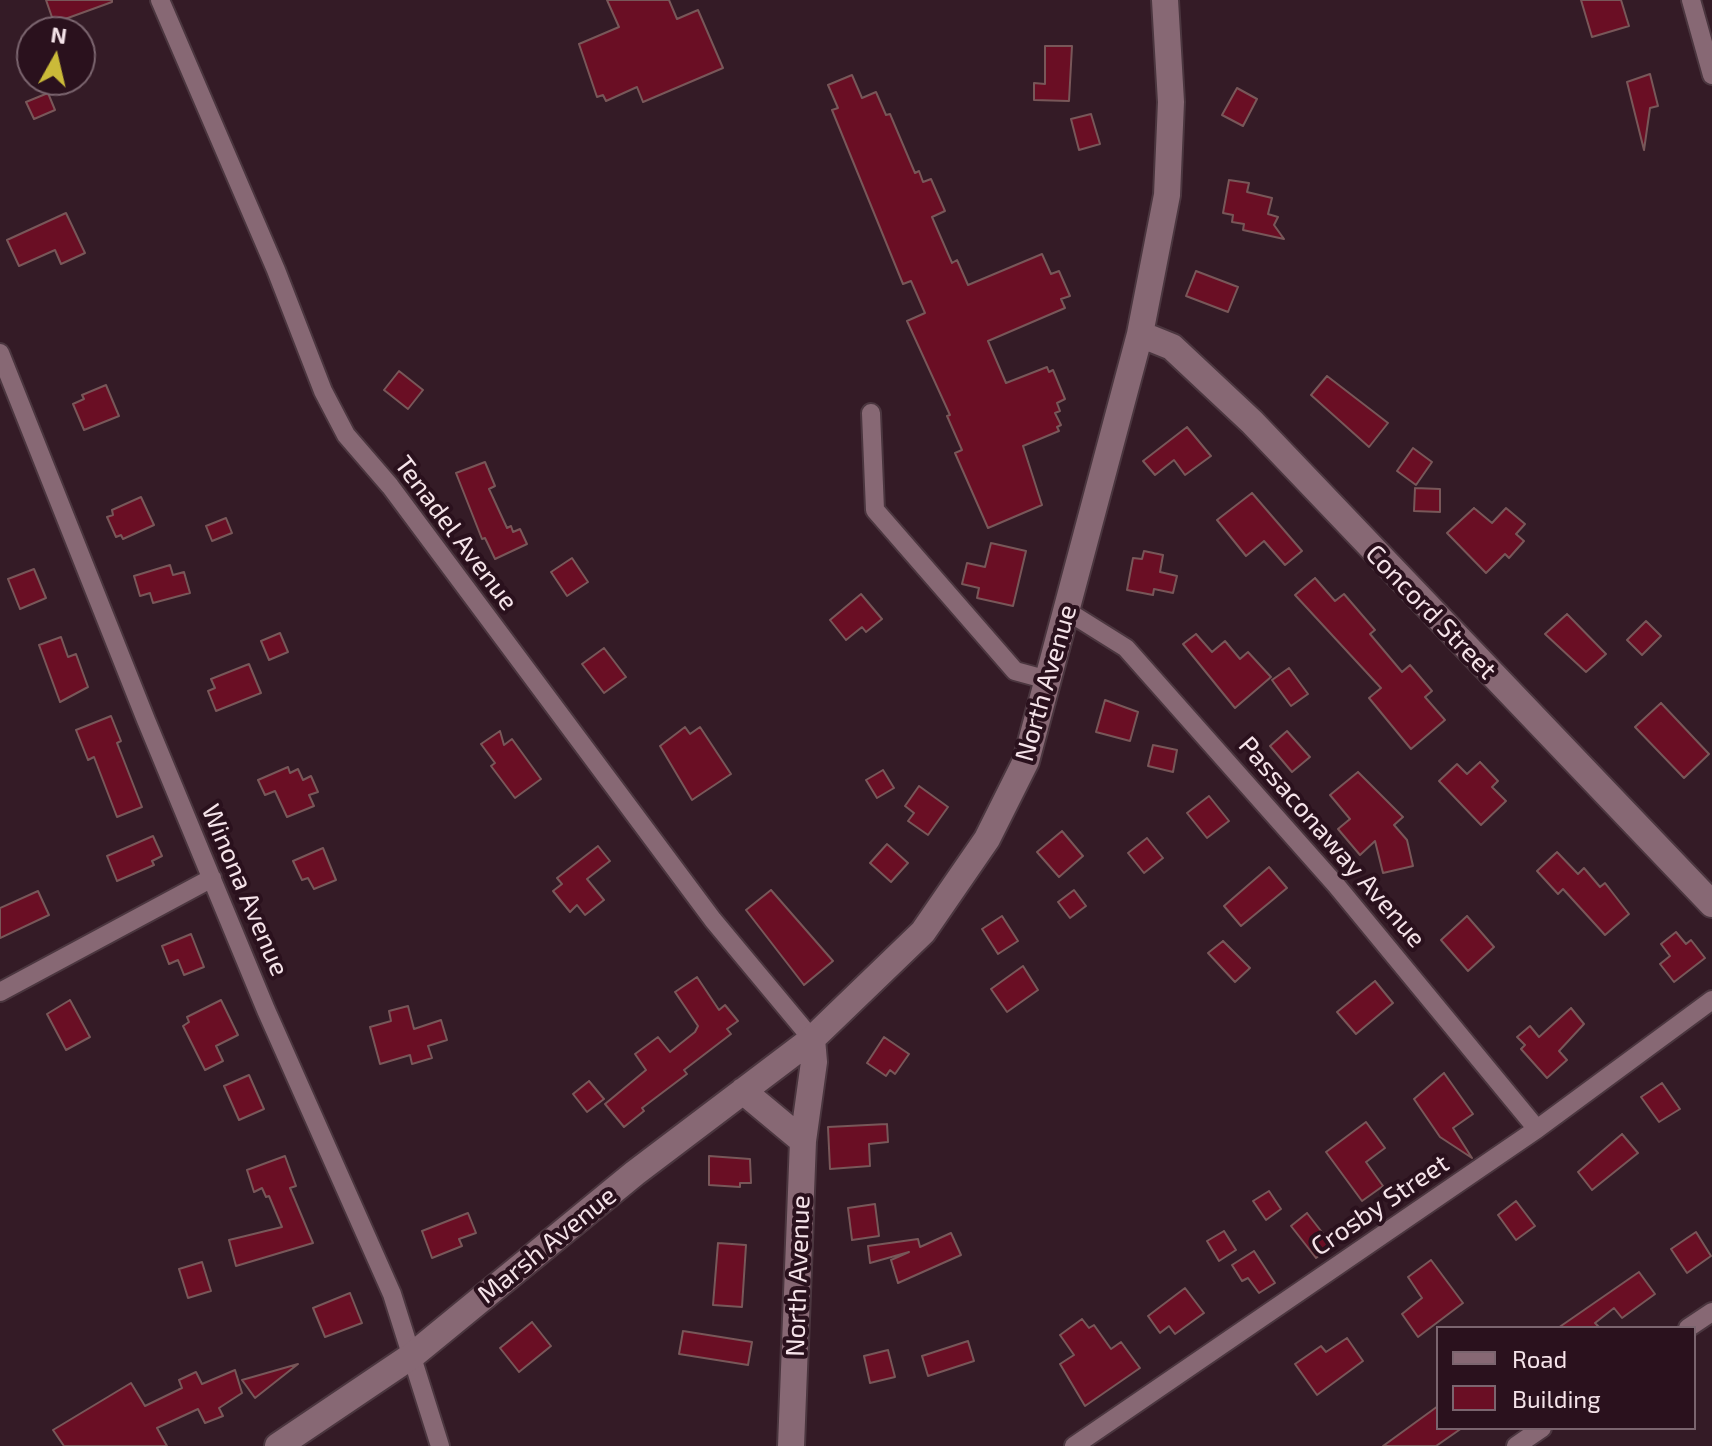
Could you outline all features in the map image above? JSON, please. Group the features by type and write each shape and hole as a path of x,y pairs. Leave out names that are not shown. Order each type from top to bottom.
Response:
{"main road":[{"name":"North Avenue","path":"791,1446 803,1141 814,1062 812,1039 923,932 987,839 1026,761 1140,334 1167,195 1171,102 1165,0"},
{"name":"Concord Street","path":"1140,334 1172,347 1252,422 1712,904"},
{"name":"Marsh Avenue","path":"278,1446 413,1355 635,1173 812,1039"},
{"path":"743,1091 803,1141"}],"street":[{"name":"Tenadel Avenue","path":"160,0 276,270 323,391 346,435 390,486 713,920 812,1039"},
{"path":"1691,0 1712,75"},
{"name":"Winona Avenue","path":"0,353 212,878 392,1294 440,1446"},
{"path":"871,413 875,510 1015,671 1048,680"},
{"name":"Passaconaway Avenue","path":"1067,611 1126,648 1136,658 1336,885 1537,1129"},
{"path":"0,992 212,878"},
{"name":"Crosby Street","path":"1074,1446 1537,1129 1712,1000"},
{"path":"1691,1326 1712,1312"},
{"path":"1516,1446 1539,1430"}],"building":[{"path":"46,0 112,0 73,16 52,16"},
{"path":"607,0 669,0 677,19 698,10 723,68 643,102 637,87 606,101 603,95 597,97 579,44 619,27"},
{"path":"1581,0 1621,0 1629,26 1592,37"},
{"path":"1045,46 1072,46 1069,101 1034,100 1034,83 1045,84"},
{"path":"1650,74 1658,106 1650,108 1644,150 1627,82"},
{"path":"852,75 862,98 876,92 886,115 890,114 915,173 919,171 923,182 931,179 945,211 932,217 952,263 957,260 968,285 1042,254 1051,274 1059,271 1070,296 1061,299 1065,308 988,341 1006,383 1047,367 1049,372 1053,370 1065,399 1057,403 1060,411 1055,413 1061,425 1057,427 1059,431 1023,446 1042,505 988,528 955,453 962,450 947,416 950,415 907,321 925,313 911,281 903,284 832,110 838,108 828,85"},
{"path":"1237,88 1257,99 1243,126 1222,115"},
{"path":"49,96 55,110 34,119 26,102"},
{"path":"1091,114 1100,144 1079,150 1071,119"},
{"path":"1229,180 1249,183 1247,192 1272,198 1268,214 1278,217 1274,225 1284,239 1243,230 1244,224 1232,222 1233,215 1223,213"},
{"path":"66,213 85,253 61,264 55,250 19,266 7,240"},
{"path":"1196,271 1238,287 1228,312 1186,296"},
{"path":"399,371 423,390 408,409 384,390"},
{"path":"1327,376 1388,423 1369,447 1311,395"},
{"path":"106,385 119,416 84,430 73,404 84,399 82,395"},
{"path":"1187,427 1211,456 1185,475 1174,460 1155,475 1143,461"},
{"path":"1413,448 1432,462 1416,485 1397,471"},
{"path":"485,462 495,486 489,489 507,528 511,526 513,532 520,529 527,544 495,559 485,538 482,539 456,473"},
{"path":"1415,488 1440,489 1440,512 1414,511"},
{"path":"1252,493 1302,551 1285,565 1264,541 1246,556 1217,520"},
{"path":"141,497 154,525 123,539 121,535 116,537 107,517 113,515 112,510"},
{"path":"1474,508 1492,523 1506,508 1525,524 1516,534 1524,541 1509,558 1505,554 1486,573 1447,533"},
{"path":"226,518 232,533 212,541 206,526"},
{"path":"991,543 1026,551 1013,606 977,598 979,588 962,584 967,563 985,567"},
{"path":"1144,551 1163,555 1160,572 1177,576 1173,593 1154,589 1153,595 1127,590 1133,558 1142,559"},
{"path":"572,558 588,582 567,596 551,572"},
{"path":"170,565 173,575 184,572 190,593 153,603 150,593 140,596 134,576"},
{"path":"34,569 46,598 20,609 8,579"},
{"path":"1315,578 1335,601 1344,594 1375,630 1370,634 1402,672 1410,665 1432,691 1425,697 1445,720 1411,749 1369,698 1381,688 1295,595"},
{"path":"861,594 882,619 866,632 862,627 846,640 830,620"},
{"path":"1567,614 1606,654 1586,672 1545,634"},
{"path":"1646,621 1661,636 1642,655 1627,640"},
{"path":"280,633 288,652 269,660 261,641"},
{"path":"1196,634 1212,652 1225,641 1240,659 1248,652 1271,677 1235,708 1183,644"},
{"path":"61,637 68,657 76,654 88,687 60,702 39,645"},
{"path":"604,648 626,677 604,693 582,664"},
{"path":"249,664 261,693 216,711 208,691 215,688 211,679"},
{"path":"1289,668 1308,694 1291,706 1272,680"},
{"path":"1105,700 1138,712 1130,741 1096,732"},
{"path":"1661,703 1709,754 1684,778 1635,727"},
{"path":"111,716 121,741 117,743 142,807 117,817 94,757 88,760 76,730"},
{"path":"685,727 690,734 700,727 731,774 692,800 660,746"},
{"path":"500,731 504,745 512,739 541,779 515,798 491,766 495,763 481,744"},
{"path":"1287,731 1310,757 1292,772 1270,746"},
{"path":"1153,745 1177,750 1173,772 1148,766"},
{"path":"1480,762 1498,781 1492,787 1506,801 1481,825 1439,781 1457,764 1467,774"},
{"path":"288,767 290,773 298,769 303,780 311,776 318,792 309,795 314,806 287,817 275,791 265,795 258,780"},
{"path":"883,770 894,788 877,798 866,780"},
{"path":"1358,772 1403,817 1394,825 1407,840 1413,866 1383,873 1375,841 1360,855 1338,829 1350,819 1330,795"},
{"path":"919,786 948,807 928,835 908,821 914,813 905,806"},
{"path":"1209,796 1229,821 1207,838 1187,813"},
{"path":"1062,831 1083,856 1059,877 1037,852"},
{"path":"153,836 162,856 152,861 154,865 117,881 107,856"},
{"path":"1147,838 1163,858 1144,873 1128,853"},
{"path":"887,844 908,863 891,882 870,863"},
{"path":"598,846 610,861 587,879 604,900 585,915 577,905 570,912 553,891 562,884 557,878"},
{"path":"323,848 336,880 314,889 308,878 302,880 293,861"},
{"path":"1557,852 1578,874 1584,868 1600,887 1605,883 1629,914 1605,935 1563,889 1558,894 1537,871"},
{"path":"1269,867 1287,888 1241,926 1224,906"},
{"path":"771,890 833,961 804,985 746,910"},
{"path":"1074,890 1086,906 1070,918 1058,902"},
{"path":"38,891 49,915 0,938 0,908"},
{"path":"1002,916 1018,941 998,954 982,929"},
{"path":"1467,916 1494,947 1468,971 1441,940"},
{"path":"1676,932 1686,944 1691,940 1705,958 1674,982 1660,964 1670,956 1661,944"},
{"path":"191,934 204,967 184,975 178,960 169,964 162,946"},
{"path":"1223,941 1250,968 1235,982 1208,953"},
{"path":"1023,966 1038,990 1007,1012 991,989"},
{"path":"697,977 719,1010 725,1005 738,1021 727,1029 731,1034 684,1070 687,1074 642,1108 644,1111 624,1127 605,1104 646,1070 635,1054 658,1037 670,1052 695,1032 698,1026 675,992"},
{"path":"1375,981 1393,1003 1356,1034 1337,1012"},
{"path":"70,1000 90,1037 66,1050 47,1014"},
{"path":"221,1000 238,1035 216,1046 223,1061 205,1070 183,1026 189,1022 187,1017"},
{"path":"408,1006 414,1029 441,1020 447,1040 428,1046 432,1058 412,1064 410,1055 380,1064 370,1027 391,1021 389,1011"},
{"path":"1571,1008 1584,1024 1559,1051 1567,1060 1547,1078 1521,1049 1525,1045 1517,1037 1530,1026 1539,1037"},
{"path":"884,1037 909,1054 895,1074 890,1070 886,1076 867,1063"},
{"path":"1444,1073 1473,1114 1453,1128 1472,1158 1440,1137 1414,1099"},
{"path":"249,1075 264,1109 239,1120 224,1086"},
{"path":"589,1081 604,1099 587,1112 573,1094"},
{"path":"1662,1083 1680,1109 1659,1122 1641,1097"},
{"path":"1366,1122 1385,1148 1366,1162 1383,1186 1362,1201 1326,1152"},
{"path":"887,1124 888,1142 869,1144 870,1166 830,1169 828,1127"},
{"path":"1622,1134 1638,1153 1592,1190 1578,1172"},
{"path":"285,1156 296,1186 290,1188 313,1243 236,1266 229,1240 282,1227 269,1196 266,1197 262,1188 254,1192 247,1170"},
{"path":"709,1156 750,1159 751,1183 740,1183 740,1187 709,1185"},
{"path":"1269,1191 1281,1209 1266,1220 1253,1201"},
{"path":"1516,1201 1535,1226 1516,1240 1498,1215"},
{"path":"875,1204 879,1236 852,1240 848,1208"},
{"path":"468,1213 476,1233 459,1239 462,1246 432,1258 422,1231"},
{"path":"1307,1213 1332,1245 1316,1258 1291,1226"},
{"path":"1224,1231 1236,1250 1219,1261 1207,1241"},
{"path":"1696,1232 1711,1256 1687,1273 1671,1249"},
{"path":"951,1233 961,1255 898,1283 891,1260 909,1252 870,1263 868,1246 918,1239 920,1247"},
{"path":"718,1243 746,1245 742,1307 713,1305"},
{"path":"1254,1251 1275,1283 1259,1293 1248,1278 1242,1281 1232,1265"},
{"path":"1431,1260 1463,1303 1418,1337 1402,1314 1422,1298 1408,1277"},
{"path":"202,1262 211,1291 188,1298 179,1269"},
{"path":"1639,1272 1655,1294 1622,1318 1614,1308 1595,1323 1598,1326 1561,1326"},
{"path":"1185,1288 1204,1313 1175,1334 1169,1326 1160,1333 1148,1316"},
{"path":"350,1293 362,1323 325,1337 313,1308"},
{"path":"1082,1319 1089,1328 1094,1325 1111,1349 1121,1342 1140,1368 1085,1406 1060,1364 1074,1355 1060,1335"},
{"path":"532,1322 551,1346 519,1372 500,1348"},
{"path":"683,1331 752,1342 748,1365 679,1354"},
{"path":"1347,1338 1363,1361 1317,1395 1295,1364 1321,1346 1326,1352"},
{"path":"968,1341 974,1361 928,1376 922,1356"},
{"path":"888,1350 895,1377 870,1383 864,1356"},
{"path":"298,1364 255,1398 242,1380"},
{"path":"235,1370 242,1393 219,1408 223,1416 205,1423 198,1409 157,1428 167,1446 64,1446 53,1430 131,1383 145,1406 182,1388 179,1380 196,1372 202,1384"},
{"path":"1436,1407 1436,1430 1459,1430 1436,1446 1383,1446"}]}
